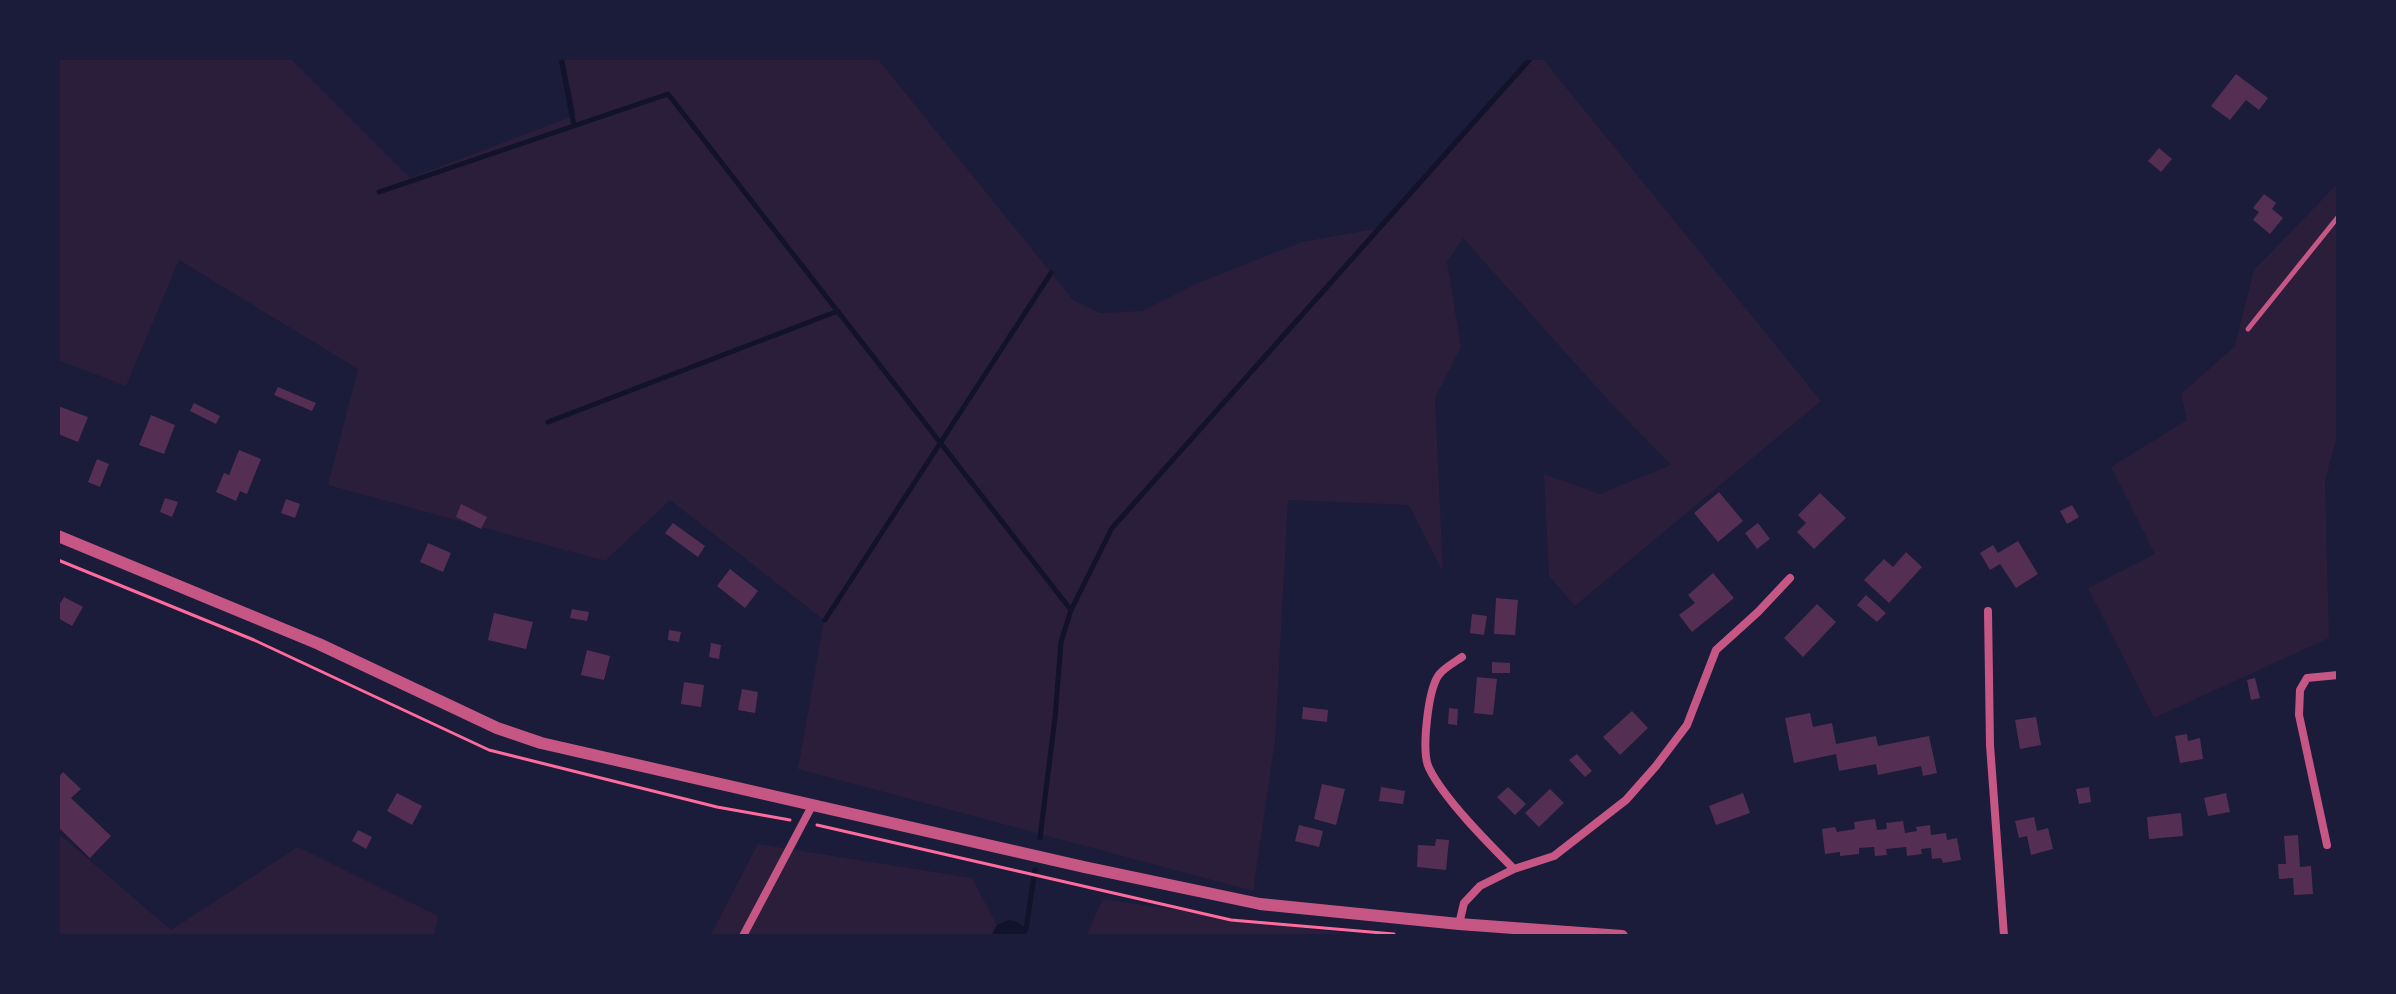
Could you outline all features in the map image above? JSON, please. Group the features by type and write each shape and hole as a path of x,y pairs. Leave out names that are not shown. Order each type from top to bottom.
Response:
{"street":[{"path":"58,536 319,644 497,728 541,743 1069,864 1260,904 1622,936"},
{"path":"1459,924 1464,903 1480,886 1514,869 1554,856 1626,800 1687,725 1716,650 1790,578"},
{"path":"1988,611 1990,745 2004,936"},
{"path":"1462,657 1438,675 1430,701 1427,767 1453,802 1514,869"},
{"path":"2327,845 2299,715 2300,690 2307,678 2338,675"},
{"path":"743,936 813,804"}],"lane":[{"path":"2248,329 2338,217"}],"path":[{"path":"923,849 1064,882"}],"shaded area":[{"path":"58,58 290,58 410,178 576,115 564,58 877,58 1074,301 1101,313 1142,311 1198,283 1302,242 1380,228 1531,58 1542,58 1821,401 1575,606 1549,576 1544,474 1600,494 1671,465 1607,399 1463,238 1447,262 1461,347 1435,398 1443,572 1409,505 1288,500 1275,742 1253,891 798,769 824,620 670,500 605,561 328,485 358,369 179,260 126,386 58,360"},
{"path":"2338,183 2338,433 2325,480 2329,638 2154,718 2088,588 2155,554 2111,467 2187,420 2181,394 2235,346 2254,270"},
{"path":"58,833 171,930 298,847 438,916 434,936 58,936"},
{"path":"758,844 972,878 997,925 991,936 710,936"},
{"path":"1103,899 1360,936 1086,936"},
{"path":"1009,920 1018,922 1026,929 1027,936 991,936 997,925"}],"building":[{"path":"2236,74 2268,98 2259,110 2246,100 2230,120 2211,106"},
{"path":"2159,148 2172,159 2161,172 2148,161"},
{"path":"2264,194 2276,203 2272,209 2283,218 2270,234 2253,220 2259,212 2253,208"},
{"path":"278,387 316,403 312,411 274,395"},
{"path":"194,403 220,416 216,424 190,411"},
{"path":"58,406 88,417 78,442 58,434"},
{"path":"151,415 175,425 164,454 139,445"},
{"path":"239,450 261,459 247,494 240,491 236,501 216,492 224,473 229,475"},
{"path":"97,459 109,464 100,487 88,482"},
{"path":"1719,492 1743,521 1718,542 1694,513"},
{"path":"1820,493 1846,518 1814,549 1797,532 1806,523 1798,515"},
{"path":"165,498 178,502 172,517 160,512"},
{"path":"286,499 300,504 295,518 281,513"},
{"path":"461,504 487,517 481,529 456,517"},
{"path":"2072,505 2079,517 2067,524 2060,511"},
{"path":"673,523 705,546 698,557 665,533"},
{"path":"1758,523 1770,539 1757,549 1745,533"},
{"path":"2018,541 2038,574 2016,588 2000,564 1990,570 1980,553 1993,545 1998,553"},
{"path":"428,543 451,553 443,572 420,562"},
{"path":"1906,552 1922,567 1889,603 1864,580 1884,559 1893,567"},
{"path":"730,569 758,591 745,608 717,586"},
{"path":"1713,573 1734,598 1692,632 1679,615 1695,603 1688,595"},
{"path":"1866,595 1886,613 1877,622 1857,605"},
{"path":"64,597 83,607 72,626 58,618 58,607"},
{"path":"1496,598 1518,600 1515,635 1494,634"},
{"path":"1817,604 1836,622 1803,657 1784,638"},
{"path":"572,609 589,612 587,621 570,618"},
{"path":"494,613 533,622 526,649 488,640"},
{"path":"1472,614 1487,616 1484,635 1470,633"},
{"path":"669,630 681,632 679,642 668,640"},
{"path":"711,643 721,645 719,659 709,657"},
{"path":"587,650 610,656 604,680 581,675"},
{"path":"1492,662 1510,663 1510,673 1492,673"},
{"path":"1477,677 1497,679 1493,715 1474,713"},
{"path":"2255,678 2260,698 2251,700 2247,680"},
{"path":"684,682 704,685 701,707 681,704"},
{"path":"742,689 758,692 755,713 738,710"},
{"path":"1303,707 1328,710 1327,722 1302,719"},
{"path":"1449,708 1458,709 1457,725 1448,724"},
{"path":"1632,711 1648,728 1620,755 1603,737"},
{"path":"1810,713 1813,727 1832,723 1836,744 1876,736 1878,746 1929,736 1937,773 1923,776 1921,766 1878,775 1876,764 1839,771 1836,754 1794,763 1785,718"},
{"path":"2036,717 2041,745 2020,749 2015,720"},
{"path":"2187,734 2188,741 2200,738 2203,759 2180,763 2175,736"},
{"path":"1577,754 1592,771 1585,777 1569,760"},
{"path":"63,772 81,789 71,798 111,836 90,858 58,827 58,778"},
{"path":"1322,784 1345,789 1336,825 1314,819"},
{"path":"1381,787 1405,791 1403,804 1379,801"},
{"path":"1508,787 1526,804 1515,815 1497,797"},
{"path":"2089,787 2091,802 2079,804 2076,789"},
{"path":"1550,789 1564,803 1539,827 1525,813"},
{"path":"397,793 422,806 412,825 387,811"},
{"path":"1743,793 1750,813 1716,825 1709,806"},
{"path":"2226,793 2230,812 2208,816 2204,798"},
{"path":"2181,813 2183,836 2149,839 2147,817"},
{"path":"2034,817 2037,831 2048,828 2053,849 2031,855 2027,836 2019,838 2015,821"},
{"path":"1875,819 1877,830 1887,829 1886,823 1903,821 1905,833 1930,825 1931,835 1946,833 1947,840 1957,838 1961,860 1943,863 1941,858 1932,859 1931,848 1921,849 1922,854 1907,856 1906,847 1886,849 1887,855 1875,856 1874,847 1859,848 1859,854 1825,854 1822,829 1835,827 1837,832 1855,829 1854,822"},
{"path":"1299,825 1323,831 1319,847 1295,841"},
{"path":"358,830 372,837 366,849 352,841"},
{"path":"2298,835 2300,867 2311,866 2313,894 2294,895 2293,878 2279,879 2278,864 2286,864 2284,836"},
{"path":"1436,839 1449,840 1446,870 1417,867 1418,845 1435,846"}],"waterway":[{"path":"561,58 574,126"},
{"path":"1040,838 1061,642 1071,610 1112,528 1531,58"},
{"path":"379,192 668,94 1071,610"},
{"path":"825,620 1051,273"},
{"path":"548,422 838,311"},
{"path":"1026,929 1035,870"}]}
